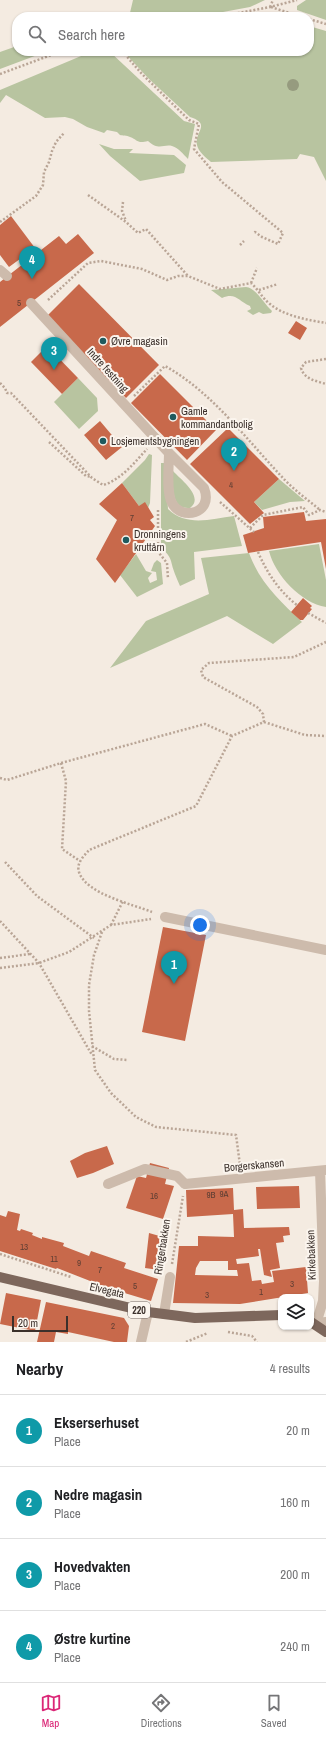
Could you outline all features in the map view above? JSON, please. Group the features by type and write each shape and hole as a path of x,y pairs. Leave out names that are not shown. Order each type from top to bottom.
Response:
{"main road":[{"name":"Elvegata","path":"0,1277 148,1312 195,1318 278,1315"},
{"path":"318,1323 326,1332"}],"street":[{"name":"Indre festning","path":"30,303 168,453 204,488"},
{"path":"168,453 170,496 172,503 177,508 187,513 195,513 200,510 207,496 204,488"},
{"path":"166,917 326,950"},
{"path":"108,1184 145,1168 177,1176 185,1184"},
{"name":"Borgerskansen","path":"185,1184 323,1170"},
{"name":"Kirkebakken","path":"318,1323 323,1301 324,1281 323,1170"},
{"name":"Ringerbakken","path":"164,1314 170,1277"},
{"path":"141,1342 148,1312"},
{"path":"318,1323 326,1316"}],"path":[{"path":"270,7 273,0"},
{"path":"244,12 297,0"},
{"path":"270,7 286,12"},
{"path":"314,20 326,24"},
{"path":"0,74 49,56"},
{"path":"126,56 142,74 189,120 199,124 194,149 222,182 284,233 278,244 255,232 254,233"},
{"path":"0,222 36,196 43,186 44,172 56,142 64,133"},
{"path":"88,195 126,222 138,233 146,229 188,276"},
{"path":"123,202 122,211 126,222"},
{"path":"240,245 244,241"},
{"path":"38,310 88,263 102,261 142,268 167,280 178,276 188,276 220,289 251,283"},
{"path":"251,283 257,268"},
{"path":"251,283 259,290 268,303 279,311 326,323"},
{"path":"259,290 278,284"},
{"path":"326,359 306,362 301,368 307,377 326,384"},
{"path":"124,405 165,366 183,376 233,422 284,480 320,510 326,512"},
{"path":"0,383 5,388 7,393"},
{"path":"4,396 7,393"},
{"path":"7,393 11,393 92,478"},
{"path":"49,442 86,476 103,484 110,483 133,464 148,448"},
{"path":"204,488 254,532"},
{"path":"250,528 264,515 303,507 309,515 320,510"},
{"path":"158,509 158,547 167,563 168,579"},
{"path":"258,552 264,567 274,583 297,605"},
{"path":"308,613 326,623"},
{"path":"264,722 264,714 257,707 203,677 201,670 209,663 294,657 326,642"},
{"path":"166,917 96,891 84,880 79,871 80,861 89,850 196,806 232,736 264,722 305,735 326,736"},
{"path":"0,778 7,780 61,763 205,724 232,736"},
{"path":"61,763 66,781 62,850 80,861"},
{"path":"6,862 38,896 94,938"},
{"path":"0,968 39,963 70,952 94,938 111,925 123,901"},
{"path":"111,925 166,917"},
{"path":"0,921 39,963 72,1018 92,1057"},
{"path":"102,932 94,955 89,985 89,1010 94,1070 111,1093 136,1117 156,1127 236,1135 240,1162"},
{"path":"0,958 31,954"},
{"path":"92,1046 114,1059 128,1060"},
{"name":"Ringerbakken","path":"170,1277 185,1184"},
{"path":"186,1342 215,1330"},
{"path":"222,1332 252,1336 257,1342"}],"green space":[{"path":"133,0 265,0 250,7 223,12 130,12"},
{"path":"306,0 326,0 326,20 314,16 314,12 303,12 297,10 297,6"},
{"path":"314,27 326,31 326,181 314,157 300,154 297,159 211,162 201,152 197,145 198,136 201,129 200,122 190,117 148,78 128,56 314,56"},
{"path":"12,48 12,56 35,56 0,69 0,52"},
{"path":"81,56 114,56 184,121 195,124 188,159 179,150 172,146 155,146 148,141 140,142 129,136 120,135 117,132 107,130 104,133 65,117 45,118 6,95 0,103 0,90"},
{"path":"99,144 114,149 133,149 129,153 174,155 186,165 184,173 140,181 110,156"},
{"path":"246,287 257,293 272,311 271,313 263,314 259,312 253,315 247,311 251,309 250,306 237,298 227,296 222,298 211,290"},
{"path":"78,378 97,398 98,411 79,429 54,402"},
{"path":"149,454 152,455 150,503 148,508 139,506 122,483"},
{"path":"161,463 165,463 168,509 175,515 191,520 208,520 234,516 242,546 194,552 195,579 180,586 170,559 161,543"},
{"path":"173,471 190,488 193,494 195,499 194,504 190,508 184,508 176,501 173,489"},
{"path":"279,479 305,501 290,502 262,510 254,502"},
{"path":"319,544 326,580 326,607 307,600 290,586 277,569 269,551"},
{"path":"249,553 259,573 271,591 302,622 273,644 227,616 110,668 146,621 209,594 201,558"},
{"path":"136,554 146,571 152,573 148,578 150,583 157,580 156,572 151,571 154,563 157,560 161,563 163,584 137,597 120,575"}],"building":[{"path":"11,216 35,248 9,267 0,255 0,225"},
{"path":"78,234 94,253 0,327 0,282 59,236 66,244"},
{"name":"Øvre magasin","path":"79,284 159,365 126,398 46,317"},
{"path":"296,321 307,328 300,340 288,333"},
{"path":"47,346 78,378 62,394 31,362"},
{"name":"Gamle kommandantbolig","path":"160,374 216,430 187,460 131,403"},
{"name":"Losjementsbygningen","path":"100,421 122,447 106,460 84,435"},
{"path":"228,428 279,479 254,502 264,513 250,524 190,464"},
{"name":"Dronningens kruttårn","path":"122,483 139,506 145,502 154,517 150,520 155,526 115,583 96,559 117,520 99,504"},
{"path":"304,512 306,521 326,519 326,569 321,542 248,553 243,535 264,528 263,517"},
{"path":"303,598 312,606 310,608 312,609 303,620 300,620 291,612"},
{"path":"163,927 206,935 185,1041 142,1032"},
{"path":"107,1146 114,1164 77,1178 70,1161 85,1153"},
{"path":"150,1163 169,1168 165,1184 174,1186 163,1219 126,1208 137,1176 146,1178"},
{"path":"299,1186 300,1208 257,1209 256,1187"},
{"path":"233,1188 234,1210 243,1209 244,1228 289,1227 290,1235 283,1236 284,1242 276,1243 280,1268 270,1270 272,1277 264,1275 260,1249 258,1249 259,1256 236,1259 237,1264 249,1263 252,1281 261,1280 262,1284 274,1282 272,1271 306,1267 308,1293 278,1294 278,1298 240,1304 173,1303 179,1246 198,1246 198,1236 234,1237 233,1214 187,1217 186,1190","holes":["200,1261 228,1261 228,1270 237,1270 238,1276 195,1275 196,1268"]},
{"path":"8,1211 20,1214 17,1230 20,1231 21,1229 33,1233 32,1235 42,1239 42,1237 64,1243 63,1246 89,1256 91,1251 126,1263 124,1268 158,1279 151,1301 108,1288 57,1268 56,1269 0,1251 0,1215 6,1217"},
{"path":"149,1233 163,1237 159,1270 145,1268"},
{"path":"6,1293 41,1300 35,1331 0,1324"},
{"path":"46,1302 124,1318 129,1326 127,1342 114,1342 68,1332 68,1334 56,1332 54,1342 37,1342"}],"place":[{"name":"Østre kurtine","path":"32,279"},
{"name":"Øvre magasin","path":"103,341"},
{"name":"Hovedvakten","path":"54,370"},
{"name":"Gamle kommandantbolig","path":"173,417"},
{"name":"Losjementsbygningen","path":"103,441"},
{"name":"Nedre magasin","path":"234,471"},
{"name":"Dronningens kruttårn","path":"126,540"},
{"name":"Ekserserhuset","path":"174,984"}]}
